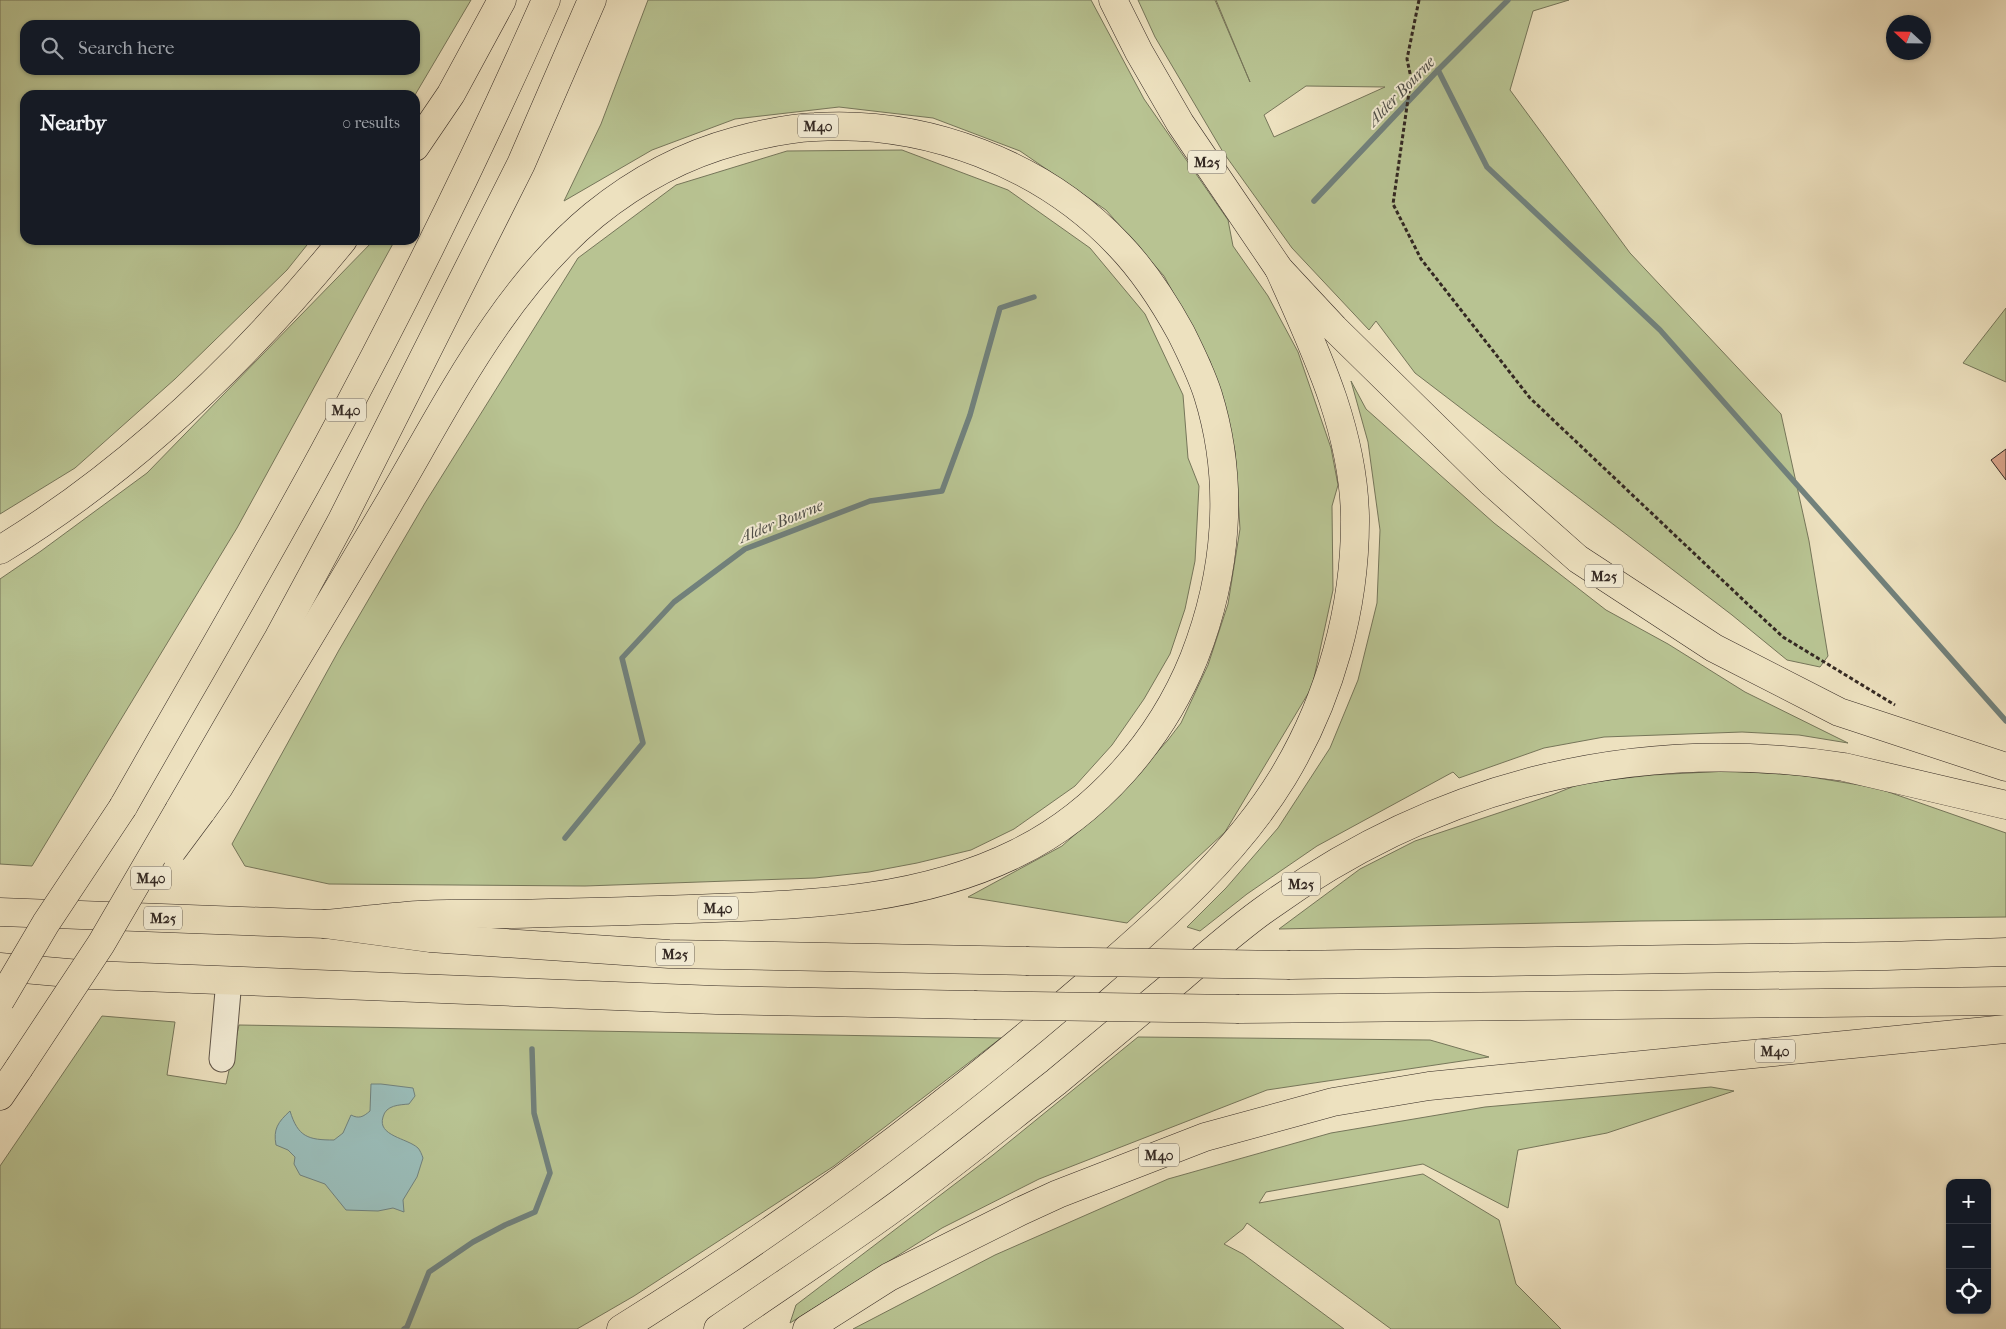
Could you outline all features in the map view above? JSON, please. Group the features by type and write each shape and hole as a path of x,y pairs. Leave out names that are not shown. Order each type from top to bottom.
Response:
{"highway":[{"path":"420,140 451,94 502,0"},
{"name":"M40","path":"0,1002 46,923 123,807 318,462 416,277 471,166 546,0"},
{"name":"M40","path":"0,1096 190,811 341,522 522,164 592,0"},
{"name":"M25","path":"1113,0 1139,52 1180,123 1279,268 1334,328 1491,482 1578,559 1714,648 1839,712 2006,767"},
{"name":"M40","path":"190,811 219,787 340,587 470,366 516,297 577,229 617,198 653,175 712,148 794,128 867,127 928,137 977,152 1004,163 1048,187 1105,231 1139,267 1172,316 1188,346 1207,391 1222,466 1225,497 1223,549 1213,602 1182,686 1140,751 1088,806 1046,837 1019,852 980,869 938,884 860,899 780,906 656,911 424,915 325,924"},
{"path":"0,550 102,478 159,432 199,396 283,310 339,245"},
{"name":"M25","path":"621,1329 703,1277 828,1190 924,1118 1020,1042 1151,928 1184,895 1241,834 1281,780 1312,724 1335,659 1352,570 1355,514 1352,476 1337,409 1320,363 1279,268"},
{"name":"M25","path":"718,1329 876,1220 998,1128 1098,1048 1265,909 1334,862 1404,826 1448,807 1484,794 1585,769 1655,760 1720,758 1822,763 2006,805"},
{"name":"M25","path":"0,912 325,924 430,938 669,954 1290,965 1887,956 2006,952"},
{"name":"M40","path":"0,982 46,923"},
{"path":"0,967 91,975 716,1000 974,1005 1239,1009 2006,1001"},
{"name":"M40","path":"807,1329 889,1277 1058,1194 1205,1137 1333,1102 1458,1083 2006,1029"}],"lane":[{"path":"222,1059 229,980"}],"path":[{"path":"1418,0 1407,59 1411,81 1393,204 1421,259 1530,398 1783,637 1902,708"}],"green space":[{"path":"0,0 471,0 418,90 20,90 20,245 307,245 287,270 175,379 75,468 0,514"},
{"path":"648,0 1091,0 1144,99 1228,220 1233,246 1268,296 1298,352 1331,448 1338,485 1332,506 1333,590 1312,687 1225,832 1127,923 968,897 1062,846 1115,799 1181,723 1208,665 1228,604 1240,529 1235,451 1210,361 1164,276 1106,210 1020,151 933,118 839,107 735,119 652,150 564,201 601,124"},
{"path":"1138,0 1215,0 1250,82 1216,0 1569,0 1533,11 1510,90 1630,253 1781,414 1809,541 1828,656 1820,667 1787,660 1732,615 1415,373 1376,321 1369,330 1292,248 1223,152 1155,37","holes":["1306,86 1385,87 1274,137 1264,115"]},
{"path":"902,150 1008,190 1090,248 1145,314 1183,395 1188,458 1199,486 1195,561 1185,609 1170,654 1144,699 1112,745 1075,786 1014,829 971,850 869,872 815,878 585,886 329,884 245,866 232,844 339,650 425,503 578,258 676,185 787,151"},
{"path":"369,245 392,245 237,528 32,866 0,864 0,579 147,473"},
{"path":"2006,308 2006,382 1963,363"},
{"path":"1351,381 1366,409 1494,523 1606,610 1668,644 1745,692 1848,743 1799,735 1742,732 1604,737 1544,748 1459,778 1453,772 1317,846 1247,894 1200,931 1187,927 1226,888 1278,828 1330,748 1358,680 1377,603 1380,530 1368,442"},
{"path":"1727,771 1799,775 1877,788 2006,833 2006,917 1640,921 1279,929 1360,869 1415,841 1582,783 1652,775"},
{"path":"102,1016 175,1022 167,1075 226,1084 239,1025 1001,1038 834,1166 634,1296 577,1329 0,1329 0,1166"},
{"path":"1138,1037 1430,1040 1489,1057 1267,1090 1039,1179 942,1228 790,1323 796,1305 993,1155"},
{"path":"1711,1087 1734,1091 1607,1133 1518,1150 1508,1208 1423,1164 1266,1192 1259,1203 1423,1174 1499,1220 1516,1284 1561,1329 1391,1329 1247,1223 1243,1229 1224,1244 1243,1254 1344,1329 853,1329 995,1255 1168,1179 1331,1133 1485,1107"}],"water":[{"path":"371,1084 413,1088 415,1096 409,1104 397,1105 387,1110 382,1123 389,1133 418,1148 423,1158 417,1177 403,1200 404,1212 393,1208 378,1211 346,1210 325,1184 300,1175 294,1164 295,1157 288,1150 276,1145 275,1134 277,1126 290,1111 293,1120 305,1135 311,1138 334,1140 343,1133 351,1115 361,1117 370,1111"}],"building":[{"path":"2006,449 2006,480 1991,460"}],"waterway":[{"name":"Alder Bourne","path":"1314,201 1438,70 1508,0"},
{"path":"1438,70 1487,167 1660,330 2006,721"},
{"name":"Alder Bourne","path":"565,838 643,743 622,658 674,602 745,549 870,501 942,491 970,415 1000,308 1034,297"},
{"name":"Alder Bourne","path":"404,1329 407,1327 429,1272 473,1242 535,1212 550,1173 534,1113 532,1049"}]}
